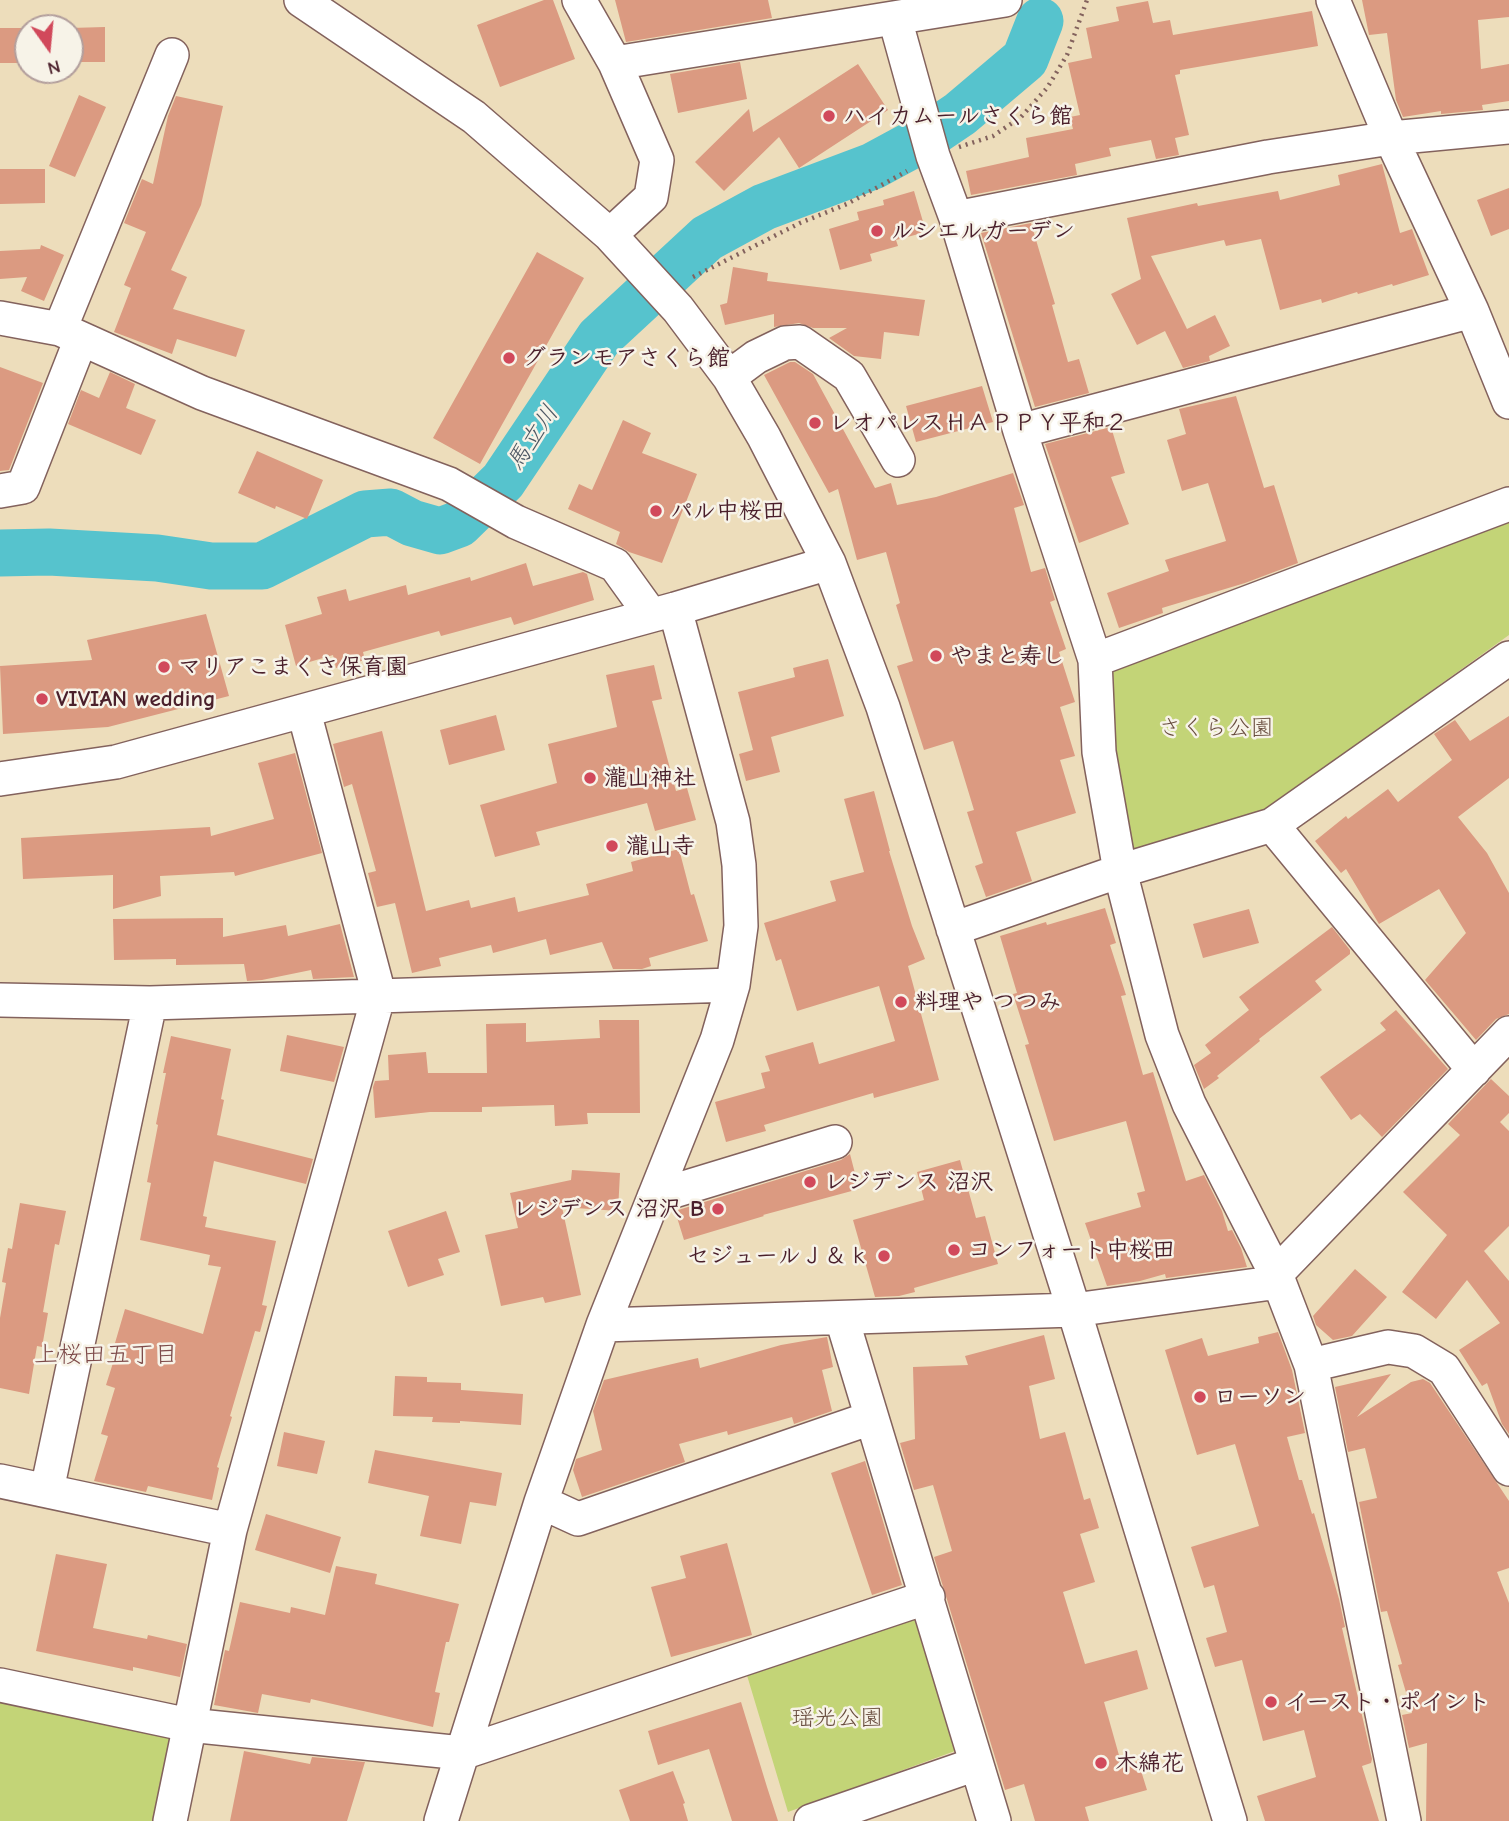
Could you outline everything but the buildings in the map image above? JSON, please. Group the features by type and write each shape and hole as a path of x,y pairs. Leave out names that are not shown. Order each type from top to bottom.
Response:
{"street":[{"path":"301,0 474,117 610,235 678,309 729,377 764,437 829,563 883,707 1074,1310 1230,1821"},
{"path":"579,0 615,63 657,160 651,197 610,235"},
{"path":"1333,0 1391,138 1472,311 1509,402"},
{"path":"615,63 994,1"},
{"path":"895,19 918,106 956,218 1020,431 1095,660 1099,752 1120,871 1162,1035 1184,1093 1277,1278 1311,1365 1404,1821"},
{"path":"0,491 23,487 70,334 172,55"},
{"path":"956,218 1268,157 1391,138 1509,127"},
{"path":"1020,431 1472,311"},
{"path":"0,318 70,334 202,393 449,484 516,523 615,565 663,612 733,822 739,865 741,926 733,985 717,1040 603,1325 541,1502 441,1821"},
{"path":"729,377 756,357 785,343 800,342 849,376 898,460"},
{"path":"1095,660 1509,504"},
{"path":"0,779 116,762 663,612 829,563"},
{"path":"953,929 1120,871 1272,825 1509,658"},
{"path":"170,1821 230,1530 379,995 304,712"},
{"path":"1272,825 1474,1070"},
{"path":"0,1000 150,1003 733,985"},
{"path":"47,1490 150,1003"},
{"path":"603,1325 1074,1310 1277,1278 1509,1032"},
{"path":"654,1197 835,1142"},
{"path":"842,1319 994,1821"},
{"path":"1311,1365 1388,1347 1414,1352 1444,1368 1509,1469"},
{"path":"541,1502 578,1519 872,1418"},
{"path":"0,1481 230,1530"},
{"path":"0,1685 189,1725 462,1753 928,1597"},
{"path":"811,1821 976,1764"}],"green space":[{"name":"さくら公園","path":"1509,520 1509,635 1261,813 1129,852 1115,749 1113,666"},
{"name":"瑶光公園","path":"916,1615 955,1751 788,1812 746,1672"},
{"path":"0,1699 175,1737 159,1821 0,1821"}],"waterway":[{"name":"馬立川","path":"0,553 49,552 157,558 211,566 262,566 365,514 391,512 412,523 440,531 459,524 503,481 599,338 707,238 764,207 873,166 923,139 960,114 1025,59 1040,21"}],"place":[{"name":"ハイカムールさくら館","path":"829,116"},
{"name":"ルシエルガーデン","path":"877,231"},
{"name":"グランモアさくら館","path":"509,358"},
{"name":"レオパレスＨＡＰＰＹ平和２","path":"815,423"},
{"name":"パル中桜田","path":"656,511"},
{"name":"やまと寿し","path":"936,656"},
{"name":"マリアこまくさ保育園","path":"164,667"},
{"name":"VIVIAN wedding","path":"42,699"},
{"name":"瀧山神社","path":"590,778"},
{"name":"瀧山寺","path":"612,846"},
{"name":"料理や つつみ","path":"901,1002"},
{"name":"レジデンス 沼沢","path":"810,1182"},
{"name":"レジデンス 沼沢 B","path":"718,1209"},
{"name":"コンフォート中桜田","path":"954,1250"},
{"name":"セジュールＪ＆ｋ","path":"884,1256"},
{"name":"ローソン","path":"1200,1397"},
{"name":"イースト・ポイント","path":"1271,1702"},
{"name":"木綿花","path":"1101,1763"}],"district":[{"name":"上桜田五丁目","path":"106,1355"}]}
